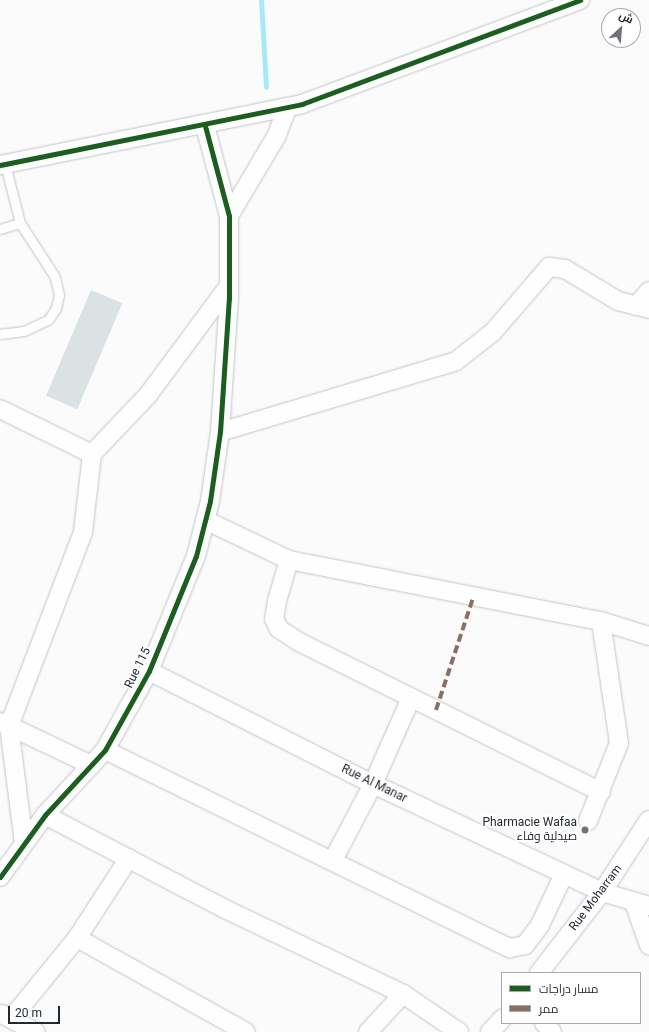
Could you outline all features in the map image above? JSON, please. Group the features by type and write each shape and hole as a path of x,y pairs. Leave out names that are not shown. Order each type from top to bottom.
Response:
{"street":[{"path":"2,164 205,126 287,108 580,0"},
{"path":"229,216 276,137 287,108"},
{"path":"205,126 229,216"},
{"name":"Rue 115","path":"0,877 46,815 105,750 150,671 196,556 205,520 220,432 228,287 229,216"},
{"path":"220,432 456,360 493,332 549,268 565,269 618,301 643,308 649,291"},
{"path":"24,843 4,724 83,532 92,454 148,395 228,287"},
{"path":"0,409 92,454"},
{"path":"205,520 289,560 601,621 649,636"},
{"path":"289,560 277,601 274,619 279,629 299,642 601,792"},
{"path":"588,821 601,792 619,743 601,621"},
{"name":"Rue Al Manar","path":"150,671 373,784 602,892 641,905"},
{"path":"333,860 373,784 411,698"},
{"path":"4,724 91,765"},
{"path":"105,750 333,860 510,948 526,944 540,925 564,874"},
{"path":"46,815 225,909 403,994 459,1032"},
{"name":"Rue Moharram","path":"540,972 602,892 649,820"},
{"path":"36,1032 6,1016 76,938 129,858"},
{"path":"641,905 649,945"},
{"path":"76,938 246,1032"},
{"path":"368,1032 403,994"},
{"path":"490,1032 501,1019"},
{"path":"545,1024 552,1032"}],"lane":[{"path":"0,334 24,331 48,320 56,308 59,295 55,277 18,224 2,164"},
{"path":"0,229 18,224"}],"building":[{"path":"91,290 122,303 77,409 46,396"}],"waterway":[{"path":"261,0 266,87"}],"marked path":[{"path":"436,710 473,598"}],"cycle path":[{"path":"0,165 302,104 580,0"},
{"path":"0,877 45,815 105,750 149,671 196,556 210,501 220,432 229,298 229,216 205,126"}],"place":[{"name":"Pharmacie Wafaa صيدلية وفاء","path":"585,830"}]}
